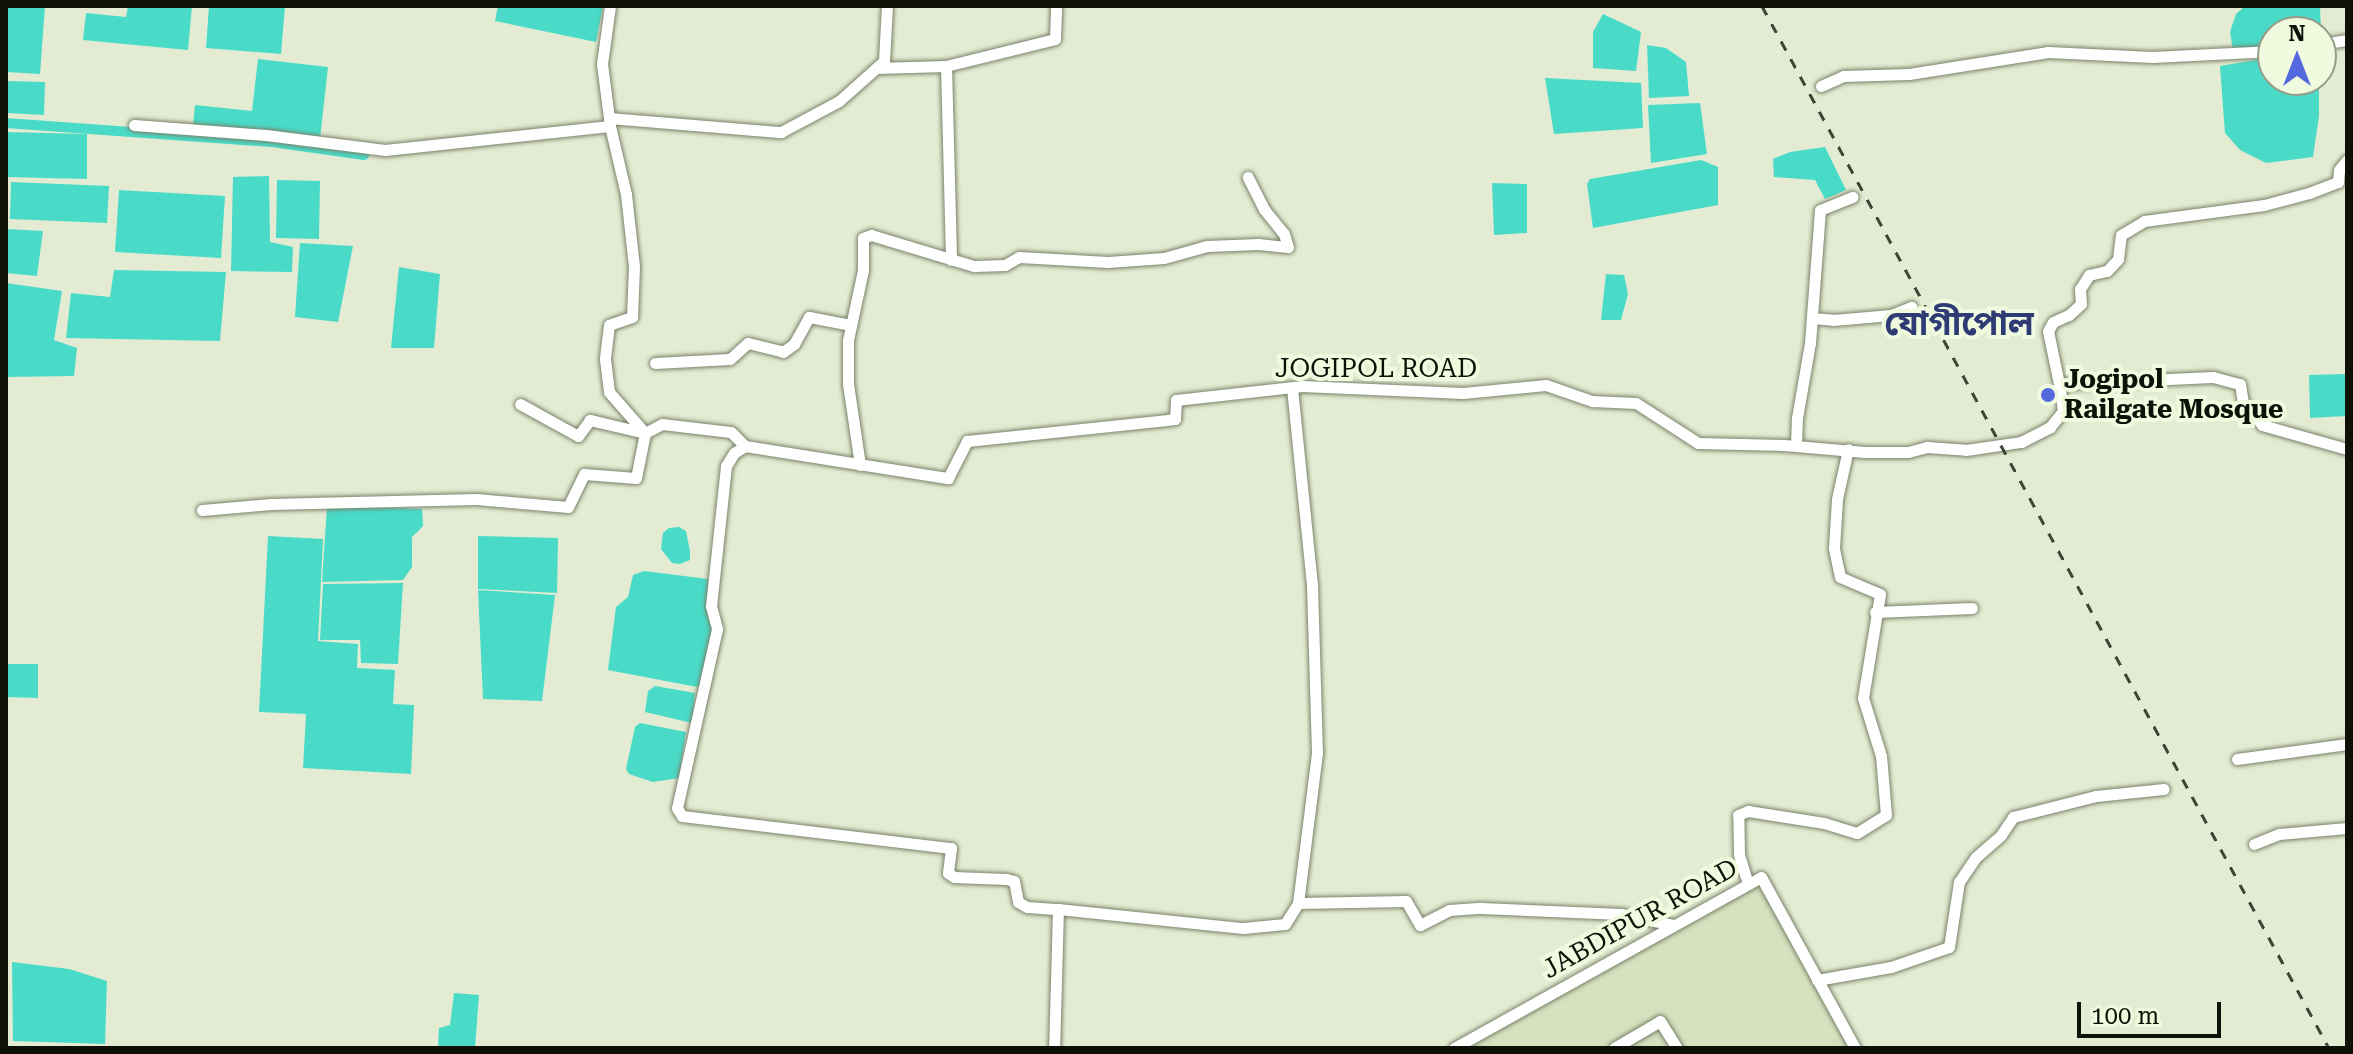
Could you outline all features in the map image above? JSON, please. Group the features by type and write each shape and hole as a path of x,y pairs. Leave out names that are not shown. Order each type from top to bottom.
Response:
{"street":[{"path":"610,6 602,64 610,122 626,194 634,266 632,317 609,325 605,359 609,392 645,433"},
{"path":"134,125 266,135 385,150 610,122 781,132 839,101 884,61 887,6"},
{"path":"876,68 946,66 1055,39 1056,6"},
{"path":"1821,86 1843,76 1909,74 2048,52 2152,57 2257,52"},
{"path":"946,66 951,260"},
{"path":"2347,160 2339,170 2338,182 2309,193 2264,205 2144,221 2121,235 2118,259 2107,271 2089,275 2080,289 2081,304 2069,315 2053,322 2048,331 2059,384 2213,377 2240,384 2243,402 2262,425 2347,449"},
{"path":"860,465 848,384 851,325 863,270 863,238 871,235 974,266 1005,265 1019,257 1108,262 1164,258 1207,246 1258,244 1288,247 1284,234 1264,209 1248,177"},
{"path":"1796,445 1812,318 1820,210 1853,197"},
{"path":"1812,318 1833,320 1891,315 1911,307"},
{"path":"655,363 730,359 748,343 783,352 794,344 809,317 851,325"},
{"name":"JOGIPOL ROAD","path":"645,433 662,424 731,432 745,446 948,478 967,441 1175,419 1176,400 1292,388 1409,388 1463,393 1546,385 1592,401 1636,403 1698,443 1908,452 1927,447 2001,446 2021,442 2050,427 2063,411 2059,384"},
{"path":"745,446 734,453 726,466 711,606 717,629 677,808 682,816 951,848 948,873 954,877 1014,881 1018,902 1027,907 1243,928 1285,924 1298,903 1317,753 1312,585 1292,388"},
{"path":"520,404 578,436 590,420 645,433"},
{"path":"202,510 271,504 476,499 568,507 584,474 636,478 645,433"},
{"path":"1748,884 1739,854 1738,815 1748,811 1824,823 1857,833 1886,815 1881,756 1863,698 1880,594 1840,577 1834,548 1837,499 1848,449"},
{"path":"1875,612 1972,608"},
{"path":"2237,759 2347,744"},
{"path":"1817,980 1891,967 1949,947 1959,882 1976,857 2001,835 2013,817 2096,796 2164,789"},
{"path":"2254,844 2279,834 2347,828"},
{"name":"JABDIPUR ROAD","path":"1454,1048 1761,877 1855,1048"},
{"path":"1298,903 1406,901 1420,925 1449,910 1481,908 1621,914 1673,925"},
{"path":"1054,1048 1058,909"},
{"path":"1614,1048 1660,1021 1677,1048"}],"shaded area":[{"path":"1760,880 1854,1048 1464,1048"}],"water":[{"path":"6,6 45,6 40,74 6,72"},
{"path":"128,6 192,6 188,50 83,40 86,13 126,17"},
{"path":"209,6 285,6 281,54 206,48"},
{"path":"498,6 603,6 596,42 495,21"},
{"path":"2245,6 2320,6 2320,16 2257,16 2257,48 2233,50 2230,32 2236,14"},
{"path":"1603,14 1641,32 1636,71 1593,68 1593,32"},
{"path":"1647,45 1666,48 1686,62 1689,96 1649,98"},
{"path":"258,59 328,67 320,139 193,125 195,105 252,111"},
{"path":"2257,60 2257,96 2319,96 2313,157 2266,163 2240,150 2225,133 2220,66"},
{"path":"1545,78 1641,83 1643,128 1554,134"},
{"path":"6,81 45,82 44,115 6,113"},
{"path":"1700,103 1707,154 1651,163 1648,105"},
{"path":"6,132 87,134 87,179 6,177"},
{"path":"1825,147 1846,190 1825,199 1815,180 1774,177 1773,159 1790,152"},
{"path":"1701,160 1718,167 1718,205 1593,228 1587,184 1590,179"},
{"path":"269,176 270,242 293,247 292,272 231,271 233,177"},
{"path":"277,180 320,181 319,239 276,238"},
{"path":"11,182 109,186 107,223 10,219"},
{"path":"1492,183 1527,184 1527,233 1494,235"},
{"path":"119,190 225,196 221,258 115,252"},
{"path":"6,229 43,231 37,276 6,273"},
{"path":"300,243 353,246 338,322 295,317"},
{"path":"399,267 440,274 434,348 391,348"},
{"path":"114,270 226,272 220,341 66,338 71,293 110,297"},
{"path":"1606,274 1624,275 1628,294 1621,320 1601,320"},
{"path":"6,283 62,291 54,340 77,348 74,376 6,377"},
{"path":"2345,374 2347,416 2310,418 2309,375"},
{"path":"327,506 422,509 423,526 412,537 412,567 403,580 322,582"},
{"path":"679,527 686,531 690,551 690,560 680,564 672,563 661,549 663,533 669,528"},
{"path":"268,536 323,539 318,641 358,644 357,668 395,670 393,704 414,705 411,774 303,768 306,714 259,712"},
{"path":"478,536 558,538 557,593 478,589"},
{"path":"644,571 708,579 713,631 702,684 697,687 608,670 616,607 628,597 633,575"},
{"path":"403,583 398,664 361,663 360,640 320,640 323,584"},
{"path":"478,590 555,595 542,701 483,699"},
{"path":"6,664 38,664 38,698 6,697"},
{"path":"655,686 695,693 692,723 645,712 648,691"},
{"path":"640,723 686,732 679,778 653,782 629,774 626,769 635,727"},
{"path":"12,962 69,969 107,981 105,1044 13,1041"},
{"path":"454,993 479,995 475,1048 438,1048 439,1028 450,1025"}],"waterway":[{"path":"6,123 272,142 364,155"}],"railway":[{"path":"1762,6 2329,1048"}],"place":[{"name":"Jogipol Railgate Mosque","path":"2048,395"}],"district":[{"name":"যোগীপোল","path":"1959,324"}]}
